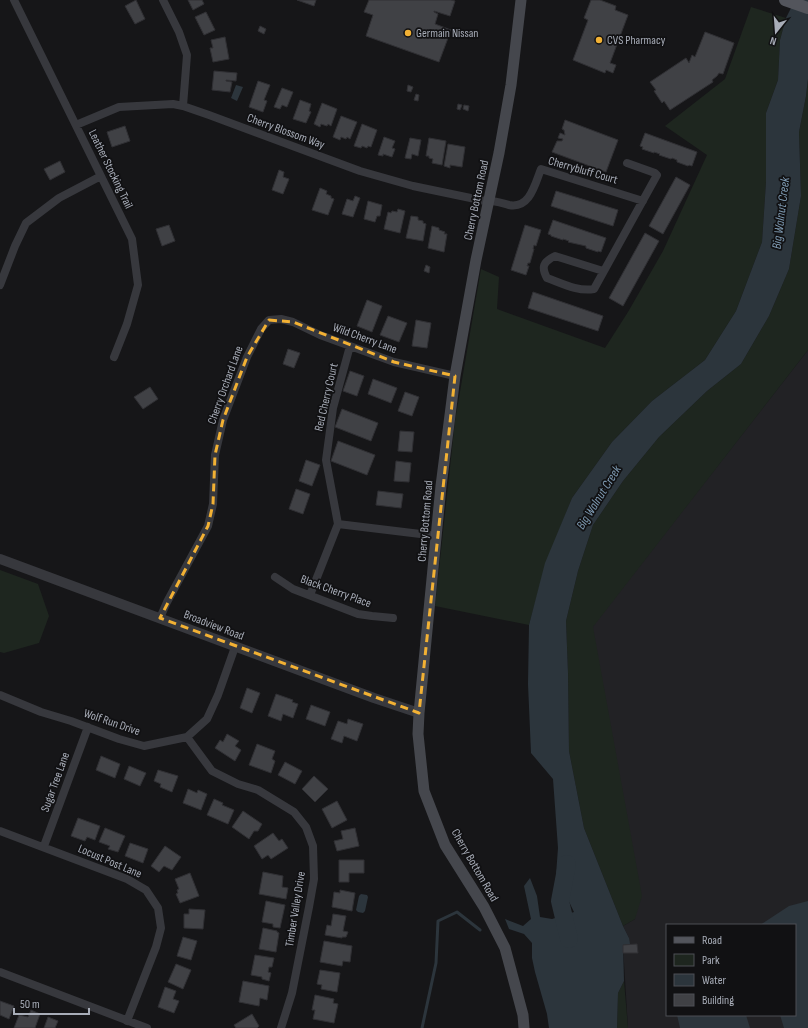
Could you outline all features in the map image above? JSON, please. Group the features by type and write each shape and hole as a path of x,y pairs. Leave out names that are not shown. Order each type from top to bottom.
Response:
{"main road":[{"name":"Cherry Bottom Road","path":"521,0 511,84 499,153 476,260 455,376 441,486 418,734 424,791 445,845 484,907 505,948 523,1015 524,1028"},
{"path":"785,0 808,8"}],"street":[{"name":"Leather Stocking Trail","path":"14,0 132,239 138,285 127,324 114,357"},
{"path":"163,0 179,32 187,55 183,106"},
{"name":"Cherry Blossom Way","path":"76,125 119,107 173,104 183,106 360,171 413,186 488,201"},
{"name":"Cherrybluff Court","path":"604,271 555,256 548,260 544,266 544,272 547,278 580,290 594,289 643,201 657,175 656,173 627,162"},
{"name":"Cherrybluff Court","path":"488,201 512,205 520,204 528,199 541,169 643,201"},
{"path":"0,285 15,246 26,224 58,198 101,176"},
{"name":"Wild Cherry Lane","path":"269,320 281,319 293,322 320,335 394,362 455,376"},
{"name":"Cherry Orchard Lane","path":"160,618 166,602 208,526 213,504 216,455 223,420 247,357 261,329 269,320"},
{"name":"Red Cherry Court","path":"338,524 326,460 333,408 350,346"},
{"path":"310,595 338,524 437,536"},
{"name":"Broadview Road","path":"0,559 235,647 419,713"},
{"name":"Black Cherry Place","path":"275,577 293,589 358,614 393,618"},
{"path":"187,737 207,719 218,695 235,647"},
{"name":"Wolf Run Drive","path":"0,695 41,712 144,746 187,737"},
{"name":"Sugar Tree Lane","path":"44,846 88,727"},
{"name":"Timber Valley Drive","path":"187,737 212,771 238,784 258,790 294,812 306,827 313,846 314,879 292,993 281,1028"},
{"name":"Locust Post Lane","path":"0,831 44,846 127,879 146,890 158,908 161,928 156,947 127,1021"},
{"path":"0,972 147,1028"}],"highlighted area":[{"path":"269,320 293,322 394,362 455,376 419,713 160,618 208,526 213,504 215,455 223,420 247,357"}],"shaded area":[{"path":"808,350 808,1028 628,1028 623,945 629,944 629,938 623,926 635,919 592,627"}],"green space":[{"path":"751,7 786,18 780,40 778,80 766,113 766,182 762,242 736,311 705,360 652,401 612,442 572,498 546,563 529,625 435,606 455,421 481,269 499,277 497,309 605,348 628,312 663,251 707,155 665,126 725,79"},
{"path":"808,79 808,350 593,627 642,896 635,919 623,926 584,828 569,751 566,621 578,571 593,525 623,481 659,437 707,391 741,364 769,316 789,269 801,196 799,132"},
{"path":"0,570 38,584 49,616 39,643 4,653 0,652"},
{"path":"624,981 628,1028 617,1028 618,993"}],"water":[{"path":"795,0 808,0 808,79 799,132 801,196 789,269 769,316 741,364 707,391 659,437 623,481 593,525 578,571 566,621 569,751 584,828 629,938 630,944 623,945 624,981 618,993 617,1028 549,1028 547,1014 532,958 532,943 524,934 509,929 505,919 523,926 531,919 524,886 530,878 537,896 540,917 552,919 574,912 556,875 558,848 553,779 531,753 528,684 529,625 545,563 572,498 612,442 652,401 705,360 736,311 762,242 766,182 766,113 778,80 780,40 786,18"},
{"path":"236,85 243,87 237,101 231,98"},
{"path":"361,894 367,895 368,897 365,911 363,913 356,910 359,896"},
{"path":"808,901 808,1028 784,1028 780,1016 796,1016 796,924 762,924 789,906"},
{"path":"677,1016 746,1016 750,1028 680,1028"}],"building":[{"path":"136,0 145,19 135,24 125,6"},
{"path":"188,0 202,0 204,4 193,10"},
{"path":"297,0 316,0 314,6"},
{"name":"Germain Nissan","path":"369,0 455,1 450,16 434,11 438,14 435,24 451,30 439,62 366,36 373,15 364,12"},
{"name":"CVS Pharmacy","path":"591,0 600,0 616,6 615,10 628,15 610,63 616,65 613,73 606,70 605,73 573,60 588,20 584,18"},
{"path":"206,12 215,30 204,35 195,17"},
{"path":"260,26 266,29 264,34 258,31"},
{"path":"705,32 734,43 723,74 719,73 712,80 713,82 670,110 664,101 662,103 654,91 656,90 650,82 686,58 689,63 692,55 695,57"},
{"path":"225,37 229,59 213,62 210,48 213,48 211,40"},
{"path":"214,71 237,73 236,81 226,80 232,82 230,92 212,90"},
{"path":"258,81 270,85 264,100 267,101 263,112 249,107"},
{"path":"408,85 413,87 411,92 407,91"},
{"path":"282,88 293,92 287,107 282,105 280,109 274,107"},
{"path":"416,94 419,95 418,101 414,100"},
{"path":"300,100 311,104 309,111 311,112 306,123 293,119"},
{"path":"322,103 337,109 331,126 328,124 327,126 321,124 320,127 314,124"},
{"path":"458,104 462,105 460,110 457,109"},
{"path":"464,105 469,106 468,111 463,109"},
{"path":"341,116 357,122 350,139 347,137 346,139 341,137 340,140 333,137"},
{"path":"565,120 618,140 606,172 552,152 557,141 562,141 563,139 558,138 560,133 565,135 564,130 562,129"},
{"path":"362,124 377,130 371,147 368,146 367,148 362,146 361,148 354,146"},
{"path":"125,126 130,141 112,147 107,132"},
{"path":"645,133 697,152 692,166 688,166 677,162 677,160 672,158 671,159 642,149 643,147 640,146"},
{"path":"384,137 395,141 392,148 395,149 392,157 383,154 383,156 378,155"},
{"path":"410,138 421,140 418,156 412,154 411,159 405,158"},
{"path":"429,138 446,141 442,165 432,163 433,159 426,156"},
{"path":"448,144 465,147 462,167 450,165 450,168 444,166"},
{"path":"60,161 65,172 50,180 44,169"},
{"path":"279,170 284,172 283,177 289,179 283,194 272,190"},
{"path":"676,177 690,185 663,234 649,226"},
{"path":"320,188 327,191 326,194 334,199 328,215 312,210"},
{"path":"556,191 618,210 613,226 551,206"},
{"path":"355,196 360,198 353,217 342,214 347,199 353,201"},
{"path":"368,201 382,205 380,216 377,216 375,222 364,219"},
{"path":"398,209 405,211 400,233 384,229 388,212 397,212"},
{"path":"411,216 418,217 418,220 423,221 423,223 426,224 423,241 406,238"},
{"path":"553,220 606,238 601,252 548,234"},
{"path":"169,225 175,241 162,246 156,229"},
{"path":"525,225 541,230 536,246 534,245 530,263 528,263 527,266 529,266 526,275 511,270"},
{"path":"432,226 439,228 439,230 445,232 444,234 447,234 444,252 428,248"},
{"path":"645,233 659,241 623,306 609,298"},
{"path":"426,265 430,267 429,273 424,271"},
{"path":"533,292 603,316 598,331 528,308"},
{"path":"367,300 382,306 372,332 357,326"},
{"path":"388,316 407,323 399,342 380,335"},
{"path":"416,320 431,323 427,348 412,346"},
{"path":"288,349 300,353 294,368 283,364"},
{"path":"350,371 364,376 357,396 343,391"},
{"path":"373,379 397,388 391,403 368,394"},
{"path":"150,387 158,399 143,409 134,397"},
{"path":"405,392 419,397 412,416 398,411"},
{"path":"342,409 378,423 371,441 335,427"},
{"path":"400,431 414,432 412,452 398,451"},
{"path":"338,441 375,455 367,475 331,461"},
{"path":"306,460 320,465 312,486 299,481"},
{"path":"396,461 411,463 409,482 394,481"},
{"path":"296,489 310,494 303,514 289,509"},
{"path":"378,491 403,494 401,508 376,505"},
{"path":"247,688 260,693 252,713 240,708"},
{"path":"276,694 293,700 292,702 298,704 293,718 283,714 281,721 268,716"},
{"path":"311,705 330,712 325,726 306,719"},
{"path":"348,719 363,724 357,741 344,736 342,743 331,739 338,721 347,724"},
{"path":"227,734 239,741 235,746 241,750 235,761 215,748 220,740 223,742"},
{"path":"257,744 275,751 272,759 275,761 271,773 249,765"},
{"path":"101,756 120,764 115,778 96,770"},
{"path":"285,762 302,771 295,784 278,775"},
{"path":"129,766 146,773 140,786 124,779"},
{"path":"158,770 178,776 172,792 160,787 161,784 154,781"},
{"path":"314,776 328,789 315,802 302,789"},
{"path":"188,789 197,793 198,790 207,794 201,810 183,803"},
{"path":"214,799 223,803 222,805 234,810 228,824 207,815"},
{"path":"337,801 347,820 332,828 322,809"},
{"path":"243,811 262,824 258,831 254,831 249,839 232,827"},
{"path":"78,818 100,826 95,840 87,837 85,841 71,836"},
{"path":"105,828 125,836 118,852 108,849 110,846 99,842"},
{"path":"355,828 359,846 337,851 334,841 343,839 341,831"},
{"path":"273,833 279,841 282,839 288,848 271,859 268,855 262,859 254,846"},
{"path":"130,843 148,849 143,863 125,856"},
{"path":"165,846 181,857 172,870 164,866 159,872 151,866"},
{"path":"339,860 364,860 364,873 349,873 349,882 339,882"},
{"path":"263,872 283,876 282,887 288,888 286,899 259,894"},
{"path":"190,873 199,896 180,903 176,894 178,893 177,890 179,889 175,879"},
{"path":"340,890 355,893 352,911 332,907 334,892 340,893"},
{"path":"266,901 285,905 280,928 273,927 273,924 262,922"},
{"path":"189,909 205,910 203,929 184,928 184,914 189,914"},
{"path":"333,914 346,916 343,931 348,932 346,937 342,938 325,935 327,925 331,926"},
{"path":"263,928 277,931 279,933 276,952 259,949"},
{"path":"183,937 197,941 191,960 177,956"},
{"path":"324,941 352,946 350,962 343,961 342,966 320,962"},
{"path":"637,944 638,953 623,953 623,945"},
{"path":"255,955 274,958 272,967 269,967 268,972 271,973 269,981 262,979 262,977 251,975"},
{"path":"176,964 191,970 183,989 168,982"},
{"path":"320,970 340,973 337,992 321,989 322,985 317,984"},
{"path":"243,981 269,986 267,1000 260,998 259,1006 239,1002"},
{"path":"165,987 176,991 173,999 179,1001 174,1013 158,1007"},
{"path":"315,995 334,999 333,1003 338,1004 334,1023 313,1019 315,1010 312,1010"},
{"path":"0,1001 14,1006 9,1019 0,1015"},
{"path":"31,1010 40,1014 35,1028 14,1028 19,1015 28,1017"},
{"path":"252,1014 259,1026 257,1028 236,1028 234,1025"},
{"path":"48,1017 58,1021 55,1028 44,1028"}],"waterway":[{"name":"Big Walnut Creek","path":"567,864 560,901 569,939"},
{"path":"422,1028 436,963 438,921 457,912 480,930"}],"place":[{"name":"Germain Nissan","path":"408,33"},
{"name":"CVS Pharmacy","path":"599,40"}]}
